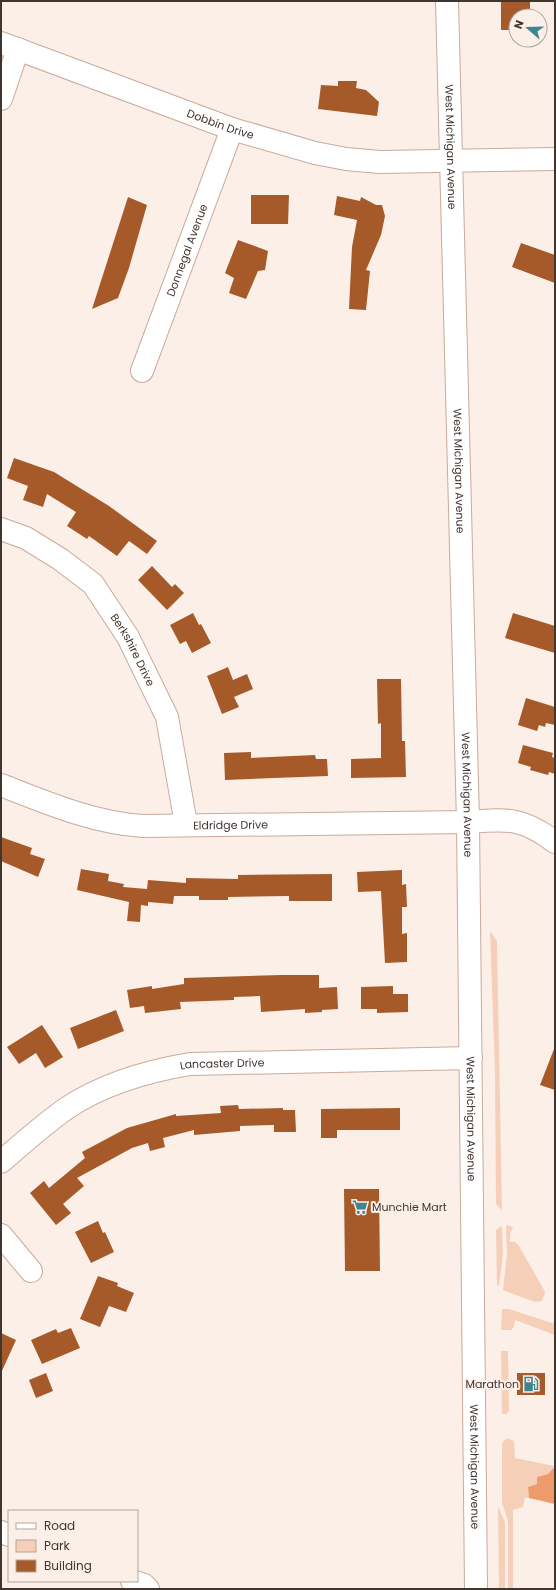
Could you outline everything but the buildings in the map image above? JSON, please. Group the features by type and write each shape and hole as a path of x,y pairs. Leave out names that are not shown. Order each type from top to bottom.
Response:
{"street":[{"name":"West Michigan Avenue","path":"447,1 468,822 476,1589"},
{"name":"Dobbin Drive","path":"10,46 232,129 315,153 346,159 380,162 555,159"},
{"path":"1,100 10,46"},
{"name":"Donnegal Avenue","path":"142,371 232,129"},
{"name":"Berkshire Drive","path":"1,529 26,538 60,559 93,584 128,637 167,717 186,824"},
{"name":"Eldridge Drive","path":"1,785 45,802 117,824 143,826 186,824 468,822 499,820 516,821 536,828 555,842"},
{"name":"Lancaster Drive","path":"1,1162 45,1124 68,1107 115,1084 163,1068 190,1064 471,1058"},
{"path":"1,1235 31,1271"},
{"path":"135,1582 144,1585 148,1589"}],"green space":[{"path":"490,931 497,941 502,1210 496,1204 495,1072"},
{"path":"506,1225 513,1227 510,1234 510,1242 515,1242 519,1246 544,1290 545,1293 542,1301 535,1302 503,1290 507,1254"},
{"path":"502,1226 503,1254 499,1286 497,1285 496,1230"},
{"path":"502,1309 509,1309 555,1324 555,1335 515,1320 514,1327 511,1330 501,1330"},
{"path":"501,1351 508,1351 509,1411 506,1414 502,1414"},
{"path":"507,1438 514,1441 515,1458 554,1466 548,1474 537,1477 537,1484 528,1487 529,1498 525,1498 523,1507 513,1510 513,1589 508,1589 508,1521 502,1503 502,1443"},
{"path":"498,1506 505,1522 505,1589 499,1589"}],"shaded area":[{"path":"555,1466 555,1504 529,1498 528,1487 537,1484 537,1477 548,1474"}],"place":[{"name":"Munchie Mart","path":"360,1207"},
{"name":"Marathon","path":"531,1384"}]}
